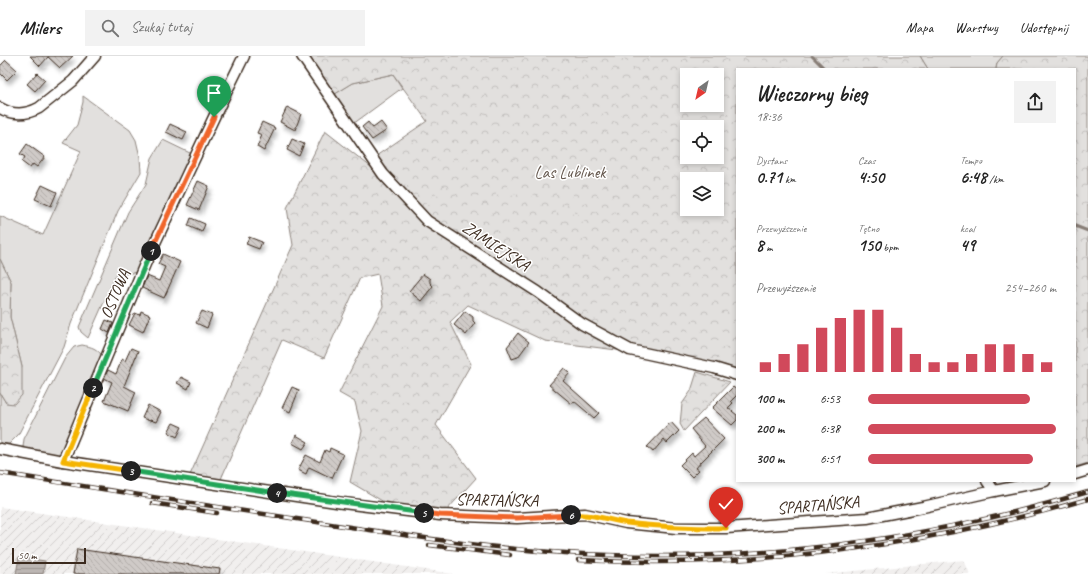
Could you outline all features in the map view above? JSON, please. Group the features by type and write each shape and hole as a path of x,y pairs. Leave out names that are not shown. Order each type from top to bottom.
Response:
{"street":[{"path":"0,108 18,114 39,108 73,81 95,56"},
{"name":"OSTOWA","path":"63,461 146,264 244,56"},
{"name":"ZAMIEJSKA","path":"302,56 383,174 427,221 538,292 582,324 630,350 707,366 736,375"},
{"name":"SPARTAŃSKA","path":"0,449 63,461 343,503 440,515 517,518 585,514 626,522 680,528 758,526 867,518 923,508 1040,482"},
{"path":"1076,474 1088,470"},
{"path":"988,482 994,491"}],"shaded area":[{"path":"0,507 454,574 0,574"},
{"path":"19,557 45,561 43,574 16,574"},
{"path":"964,560 970,574 825,574"}],"green space":[{"name":"Las Lublinek","path":"308,56 920,56 927,68 736,68 736,372 630,347 583,323 429,219 386,170 376,156 427,121 393,74 353,83 335,94"},
{"path":"920,56 1003,56 997,63 996,68 927,68"},
{"path":"1003,56 1088,56 1088,463 1076,467 1076,68 996,68 997,63"},
{"path":"393,74 402,88 353,124 335,94 353,83"},
{"path":"83,96 130,130 136,140 140,157 141,172 118,211 71,324 64,347 18,435 9,444 0,443 0,393 6,403 22,367 10,317 11,282 0,259 0,216 43,235 81,151 63,143 77,125 83,102"},
{"path":"325,131 376,171 425,223 625,351 545,341 468,305 450,322 471,364 436,425 476,478 446,511 389,505 350,482 362,431 355,402 339,393 383,306 378,274 360,278 324,358 282,340 221,479 190,475 293,245 287,208"},
{"path":"163,140 192,154 139,272 116,275 88,338 81,332 79,327 128,212 146,184 152,158"},
{"path":"0,259 11,282 10,317 22,367 22,395 14,404 6,403 0,393"},
{"path":"82,345 94,348 103,357 60,456 28,451 23,447 24,439 65,358 74,347"},
{"path":"697,372 730,382 684,431 680,424 682,404 691,391"}],"building":[{"path":"30,56 73,56 60,68 48,57 40,66"},
{"path":"6,60 17,70 7,80 0,73 0,66"},
{"path":"37,73 45,80 35,91 27,84"},
{"path":"287,107 301,114 295,130 280,122"},
{"path":"262,122 275,128 264,151 257,147 262,135 257,133"},
{"path":"368,122 373,128 381,122 387,130 372,140 362,127"},
{"path":"170,124 187,132 183,140 166,132"},
{"path":"292,139 304,144 299,156 287,150"},
{"path":"27,144 45,157 37,167 33,164 30,168 22,162 25,157 20,154"},
{"path":"198,181 209,186 199,210 187,205"},
{"path":"42,185 57,192 51,206 35,199"},
{"path":"191,218 205,224 202,232 188,226"},
{"path":"249,237 262,242 259,249 246,244"},
{"path":"163,254 180,262 164,298 142,288 147,276 159,281 165,267 158,264"},
{"path":"423,274 430,279 430,283 433,286 421,301 409,291"},
{"path":"141,311 150,315 143,332 129,325 135,313 140,315"},
{"path":"202,311 212,315 207,328 196,323"},
{"path":"465,311 473,317 473,321 475,323 466,335 454,325"},
{"path":"106,320 113,323 109,333 102,329"},
{"path":"518,333 529,342 518,357 512,359 507,347"},
{"path":"131,348 138,351 124,386 136,392 128,411 104,401 112,382 104,378 108,370 116,374 122,359 125,361"},
{"path":"564,368 570,373 563,381 599,413 594,418 574,401 572,404 549,385"},
{"path":"181,377 191,382 188,389 177,383"},
{"path":"292,387 299,390 290,412 282,408"},
{"path":"733,387 736,389 736,396 731,401 733,403 728,408 736,414 736,421 732,425 712,408"},
{"path":"148,405 161,412 156,422 142,418"},
{"path":"704,418 724,439 701,462 696,468 699,470 692,477 680,465 692,453 694,456 705,446 691,429"},
{"path":"671,422 679,431 667,443 664,439 653,452 647,447"},
{"path":"173,423 182,427 177,437 168,432"},
{"path":"296,435 308,442 303,449 292,443"},
{"path":"330,448 343,454 332,478 309,467 306,474 298,470 306,455 320,462 325,450 329,452"},
{"path":"77,549 220,569 219,574 73,574"}],"waterway":[{"path":"812,56 824,68"},
{"path":"1076,226 1088,231"}],"railway":[{"path":"0,473 426,538 535,551 608,555 669,556 730,554 790,550 851,543 911,534 970,522 1030,508 1088,492"},
{"path":"578,560 643,562 707,561 836,551 899,542 963,530 1026,516 1088,499"},
{"path":"152,503 217,513"},
{"path":"429,545 510,555"}],"route":[{"path":"214,117 146,264 63,461 343,503 440,515 517,518 585,514 626,522 676,528 726,528"}]}
